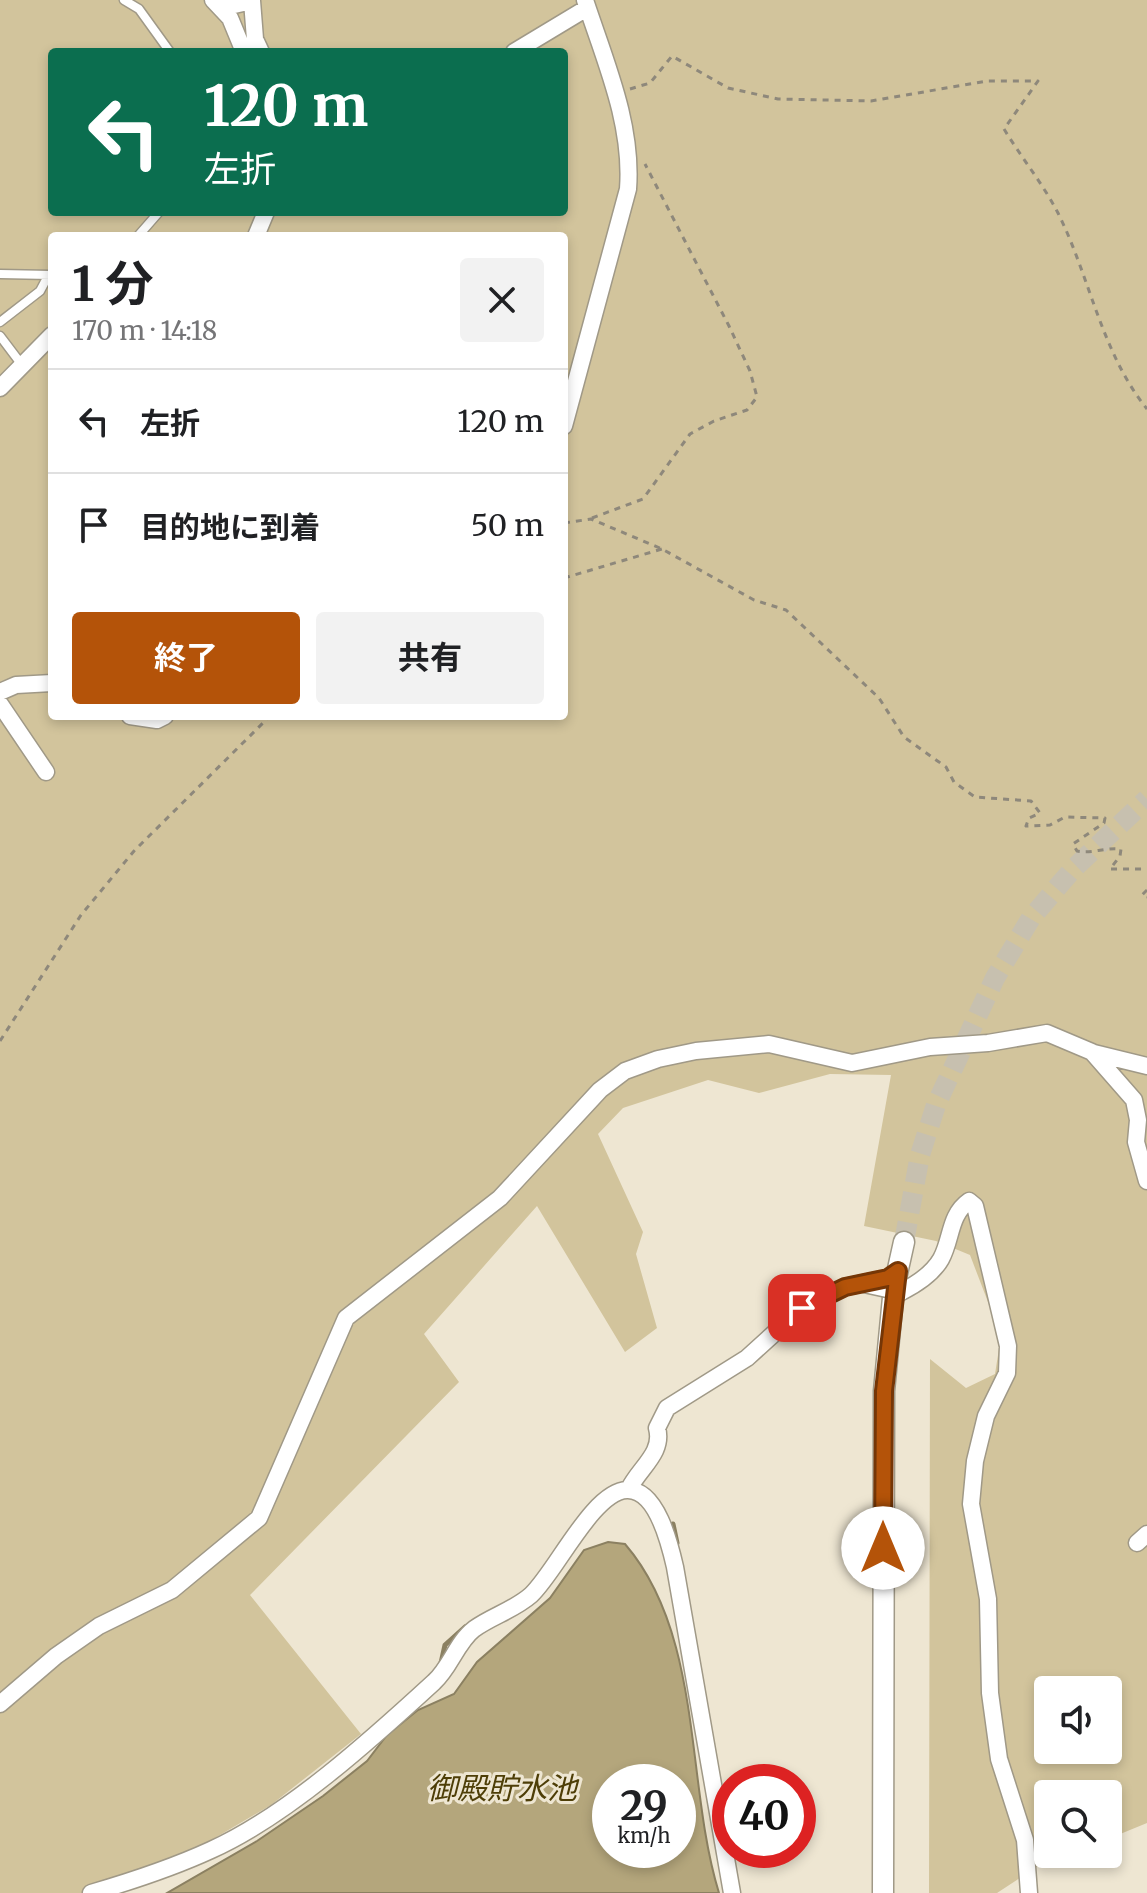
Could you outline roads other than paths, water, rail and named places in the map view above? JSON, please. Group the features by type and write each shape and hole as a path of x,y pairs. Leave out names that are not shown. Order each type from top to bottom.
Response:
{"street":[{"path":"217,4 252,1 255,39 259,48"},
{"path":"217,4 230,18 242,48"},
{"path":"520,48 586,4 615,93 631,157 628,189 568,411"},
{"path":"0,388 48,339"},
{"path":"0,692 16,685 48,683"},
{"path":"0,704 46,772"},
{"path":"0,1704 56,1656 99,1626 172,1590 259,1518 346,1318 500,1198 600,1090 625,1071 658,1059 696,1051 769,1044 852,1063 930,1047 1047,1033 1092,1052 1147,1066"},
{"path":"1092,1052 1134,1100 1138,1120 1136,1142 1147,1181"},
{"path":"864,1284 901,1292 913,1286 940,1261 958,1208 969,1201 975,1206 1008,1346 1007,1373 986,1416 975,1461 971,1504 988,1599 990,1693 999,1759 1025,1840 1029,1893"},
{"path":"883,1893 884,1391 904,1242"},
{"path":"629,1489 635,1475 658,1448 657,1428 667,1408 747,1358 802,1308 845,1287 888,1278 898,1271"},
{"path":"91,1893 155,1873 214,1849 298,1796 437,1679 471,1631 520,1604 539,1587 593,1511 614,1493 629,1489 643,1495 666,1530 732,1893"}],"lane":[{"path":"124,0 139,9 167,48"},
{"path":"142,232 156,216"},
{"path":"0,274 48,276"},
{"path":"0,322 40,291 48,279"},
{"path":"0,336 22,365"}],"water":[{"name":"御殿貯水池","path":"608,1542 625,1544 650,1581 668,1622 689,1712 696,1764 592,1764 592,1868 696,1868 696,1766 708,1850 719,1893 167,1893 257,1841 323,1796 367,1761 387,1735 418,1710 454,1694 477,1662 550,1598 584,1550"}],"waterway":[{"path":"673,1524 677,1543"},
{"path":"441,1663 445,1645 465,1627"}],"tunnel":[{"path":"904,1242 920,1155 936,1105 995,978 1031,918 1073,869 1147,799"}]}
